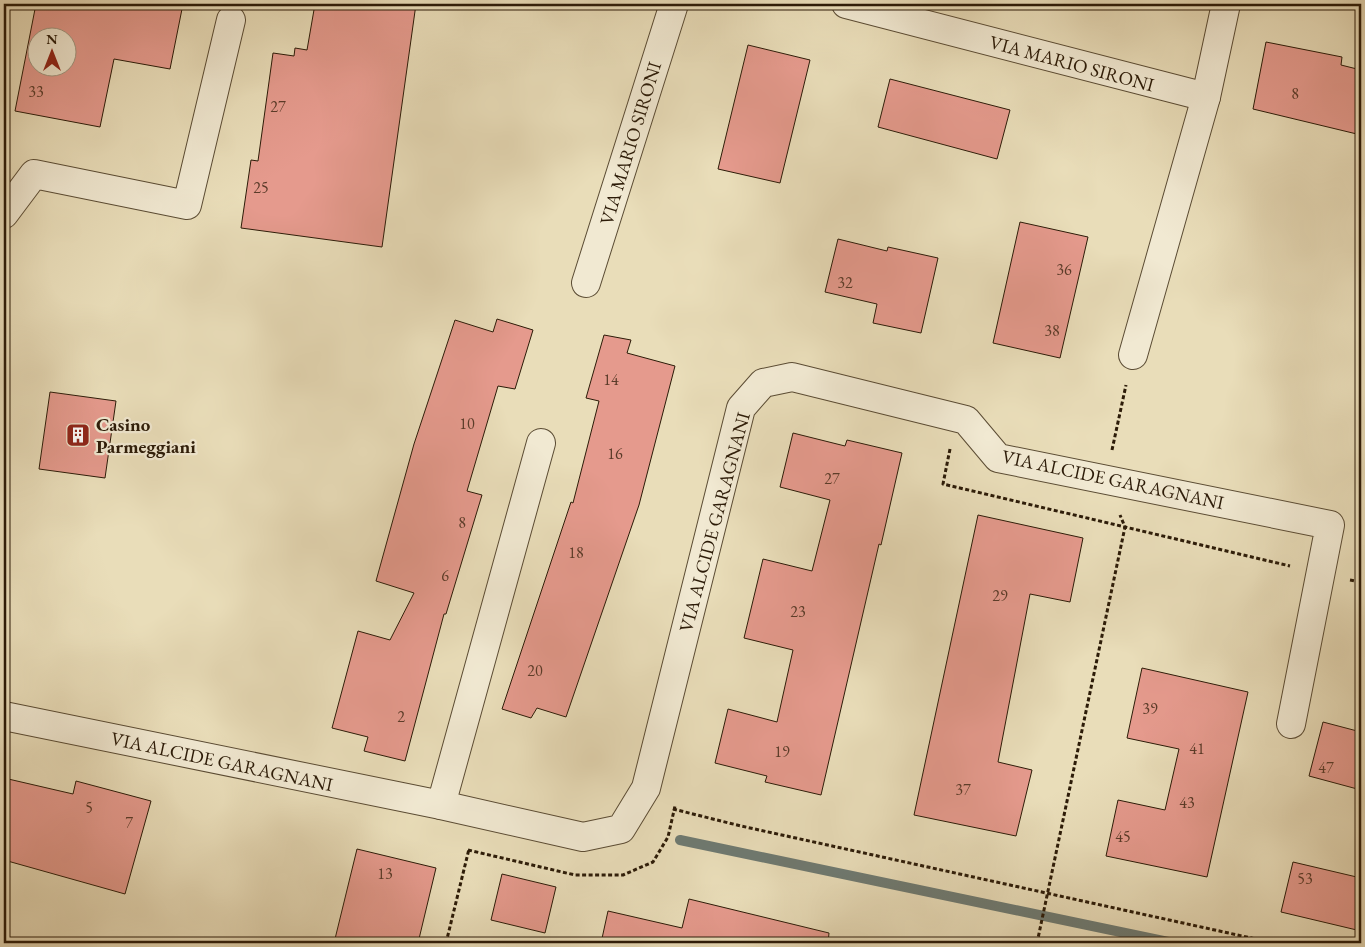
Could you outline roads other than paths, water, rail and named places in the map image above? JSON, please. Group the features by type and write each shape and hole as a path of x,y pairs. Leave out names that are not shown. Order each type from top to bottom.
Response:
{"street":[{"name":"VIA MARIO SIRONI","path":"586,283 674,4"},
{"name":"VIA MARIO SIRONI","path":"846,4 1206,97"},
{"path":"1133,355 1206,97 1226,4"},
{"path":"4,214 34,174 187,205 231,20"},
{"name":"VIA ALCIDE GARAGNANI","path":"4,716 477,813 583,837 621,829 646,788 741,408 763,383 792,377 966,420 998,458 1330,525 1291,724"},
{"path":"441,806 541,443"}],"waterway":[{"path":"680,840 1173,943"}],"place":[{"name":"Casino Parmeggiani","path":"78,435"}]}
